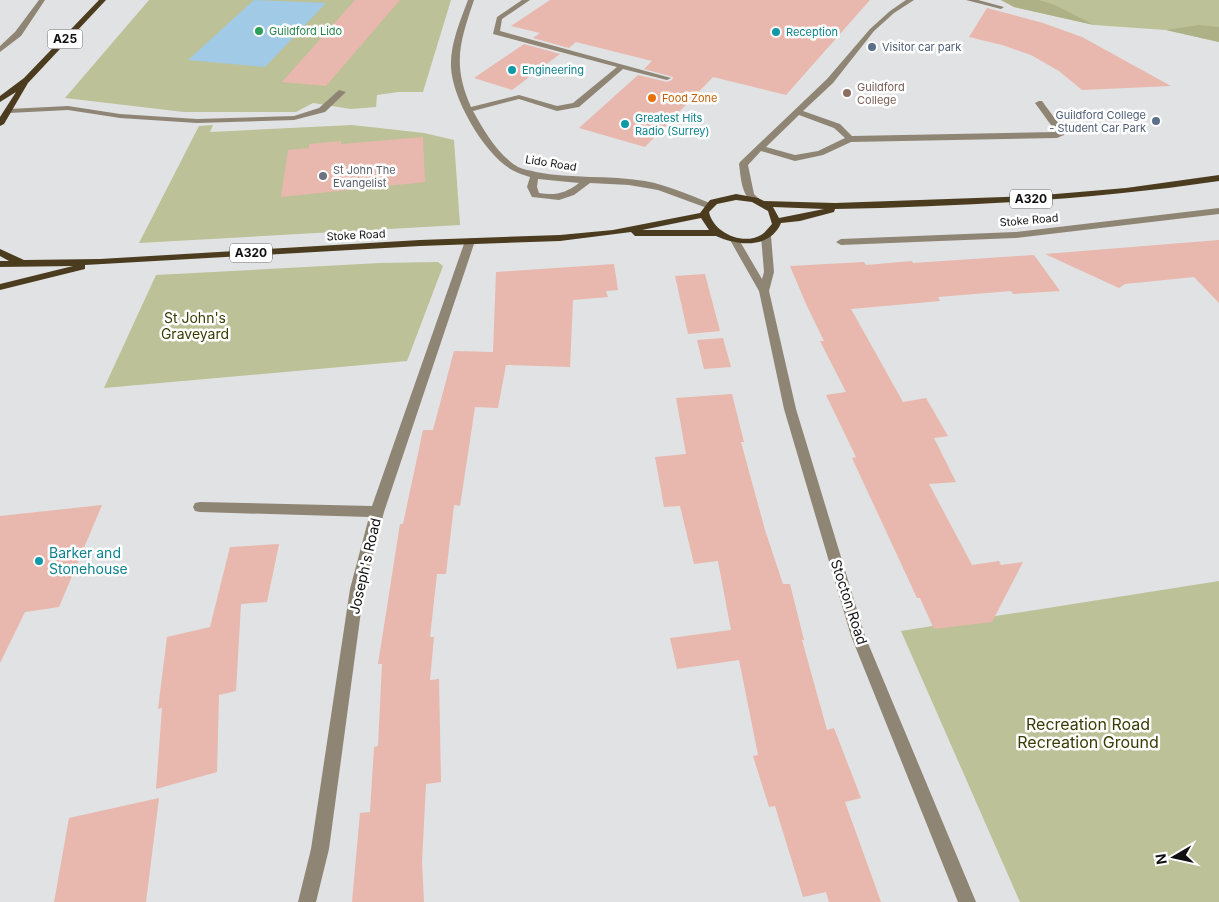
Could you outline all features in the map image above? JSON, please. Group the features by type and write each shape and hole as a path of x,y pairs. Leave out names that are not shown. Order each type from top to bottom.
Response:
{"main road":[{"name":"A25","path":"0,100 27,80 103,0"},
{"name":"A25","path":"0,124 27,80"},
{"name":"Stoke Road","path":"710,206 726,198 755,200 765,204 843,206 1034,199 1138,190 1219,178"},
{"path":"765,204 772,210 777,224 773,231 766,236"},
{"path":"710,206 704,215 707,225 715,233"},
{"name":"Stoke Road","path":"776,221 800,218 843,206"},
{"name":"Stoke Road","path":"613,233 704,215"},
{"name":"Stoke Road","path":"0,264 100,262 560,238 613,233 715,233 735,240 757,240 766,236"},
{"name":"A320","path":"0,252 21,263"},
{"name":"Stoke Road","path":"0,288 100,262"}],"street":[{"path":"0,50 18,34 42,0"},
{"name":"Lido Road","path":"470,0 454,69 467,110 503,160 516,169 563,179 590,179 645,184 671,191 710,206"},
{"path":"527,0 499,18 496,32 667,78"},
{"path":"755,200 750,195 743,164 830,81 872,30 892,12 911,0"},
{"path":"969,0 1001,7"},
{"path":"467,110 519,97 557,109 576,105 622,66"},
{"path":"5,116 68,108 120,116 197,121 294,118 322,110 342,92"},
{"path":"759,148 795,158 820,153 850,139 1058,136 1061,132 1039,103"},
{"path":"797,112 837,126 850,139"},
{"path":"535,174 532,187 535,195 546,198 572,194 590,179"},
{"name":"Stoke Road","path":"841,242 1015,235 1219,212"},
{"name":"Stocton Road","path":"764,292 769,272 766,236"},
{"name":"Stocton Road","path":"735,240 764,292 790,409 858,636 967,902"},
{"name":"Joseph's Road","path":"307,902 320,849 357,589 377,512 470,242"},
{"path":"200,507 377,512"}],"green space":[{"path":"149,0 451,0 423,92 398,92 377,95 376,107 351,109 313,103 296,112 184,112 65,98"},
{"path":"1001,0 1219,0 1219,42 1166,30 1094,25 1014,7"},
{"path":"1001,0 1039,0 1055,5 1094,25 1014,7"},
{"path":"1199,25 1219,27 1219,42 1166,30"},
{"path":"213,125 210,132 352,125 424,133 454,140 460,225 139,243 199,126"},
{"name":"St John's Graveyard","path":"438,262 443,266 407,361 104,388 156,275 380,263"},
{"name":"Recreation Road Recreation Ground","path":"1219,581 1219,902 1020,902 901,631"}],"water":[{"name":"Guildford Lido","path":"254,0 326,3 265,67 188,60"}],"building":[{"path":"355,0 400,0 326,86 282,82"},
{"path":"550,0 870,0 786,95 713,77 645,147 579,128 638,75 667,82 672,80 673,77 644,69 652,61 576,42 569,48 533,38 540,33 511,26"},
{"path":"987,8 1043,23 1082,37 1171,86 1082,90 1059,71 1031,55 1002,45 969,37"},
{"name":"Engineering","path":"524,44 560,54 512,90 474,78"},
{"path":"423,137 425,182 281,197 288,150 309,148 309,144 341,141 341,144"},
{"path":"1219,240 1219,303 1194,277 1125,284 1119,288 1045,254"},
{"path":"1034,255 1060,291 1013,294 1011,291 938,297 940,301 851,309 903,402 926,398 948,436 934,438 956,482 929,484 972,565 999,561 1001,565 1023,562 992,622 934,629 920,598 917,598 852,458 856,457 826,395 846,392 820,341 824,341 790,266 864,262 866,265 912,261 913,263"},
{"path":"614,264 618,290 606,291 608,297 573,300 570,367 506,365 498,408 475,407 460,506 454,505 446,574 437,574 430,637 434,637 430,680 439,679 441,782 426,784 422,862 424,902 352,902 360,813 370,812 374,747 378,746 382,664 378,664 400,524 403,524 423,430 433,430 454,351 493,352 496,272"},
{"path":"705,274 720,331 688,334 675,276"},
{"path":"723,338 731,367 704,369 697,340"},
{"path":"732,394 744,442 741,442 765,530 783,584 790,584 804,640 802,640 827,730 834,728 861,798 845,802 881,902 829,902 826,892 803,897 775,806 769,807 753,756 758,755 739,660 677,669 670,638 731,630 718,561 694,564 680,506 664,507 655,457 686,454 676,398"},
{"name":"Barker and Stonehouse","path":"102,505 59,607 25,612 0,663 0,516"},
{"path":"279,544 267,602 241,604 236,691 219,695 217,772 156,789 162,708 158,709 167,637 210,627 230,547"},
{"path":"159,798 146,902 54,902 69,818"}],"place":[{"name":"Guildford Lido","path":"259,31"},
{"name":"Reception","path":"776,32"},
{"name":"Visitor car park","path":"872,47"},
{"name":"Engineering","path":"512,70"},
{"name":"Guildford College","path":"847,93"},
{"name":"Food Zone","path":"652,98"},
{"name":"Guildford College - Student Car Park","path":"1156,121"},
{"name":"Greatest Hits Radio (Surrey)","path":"625,124"},
{"name":"St John The Evangelist","path":"323,176"},
{"name":"Barker and Stonehouse","path":"39,561"}]}
